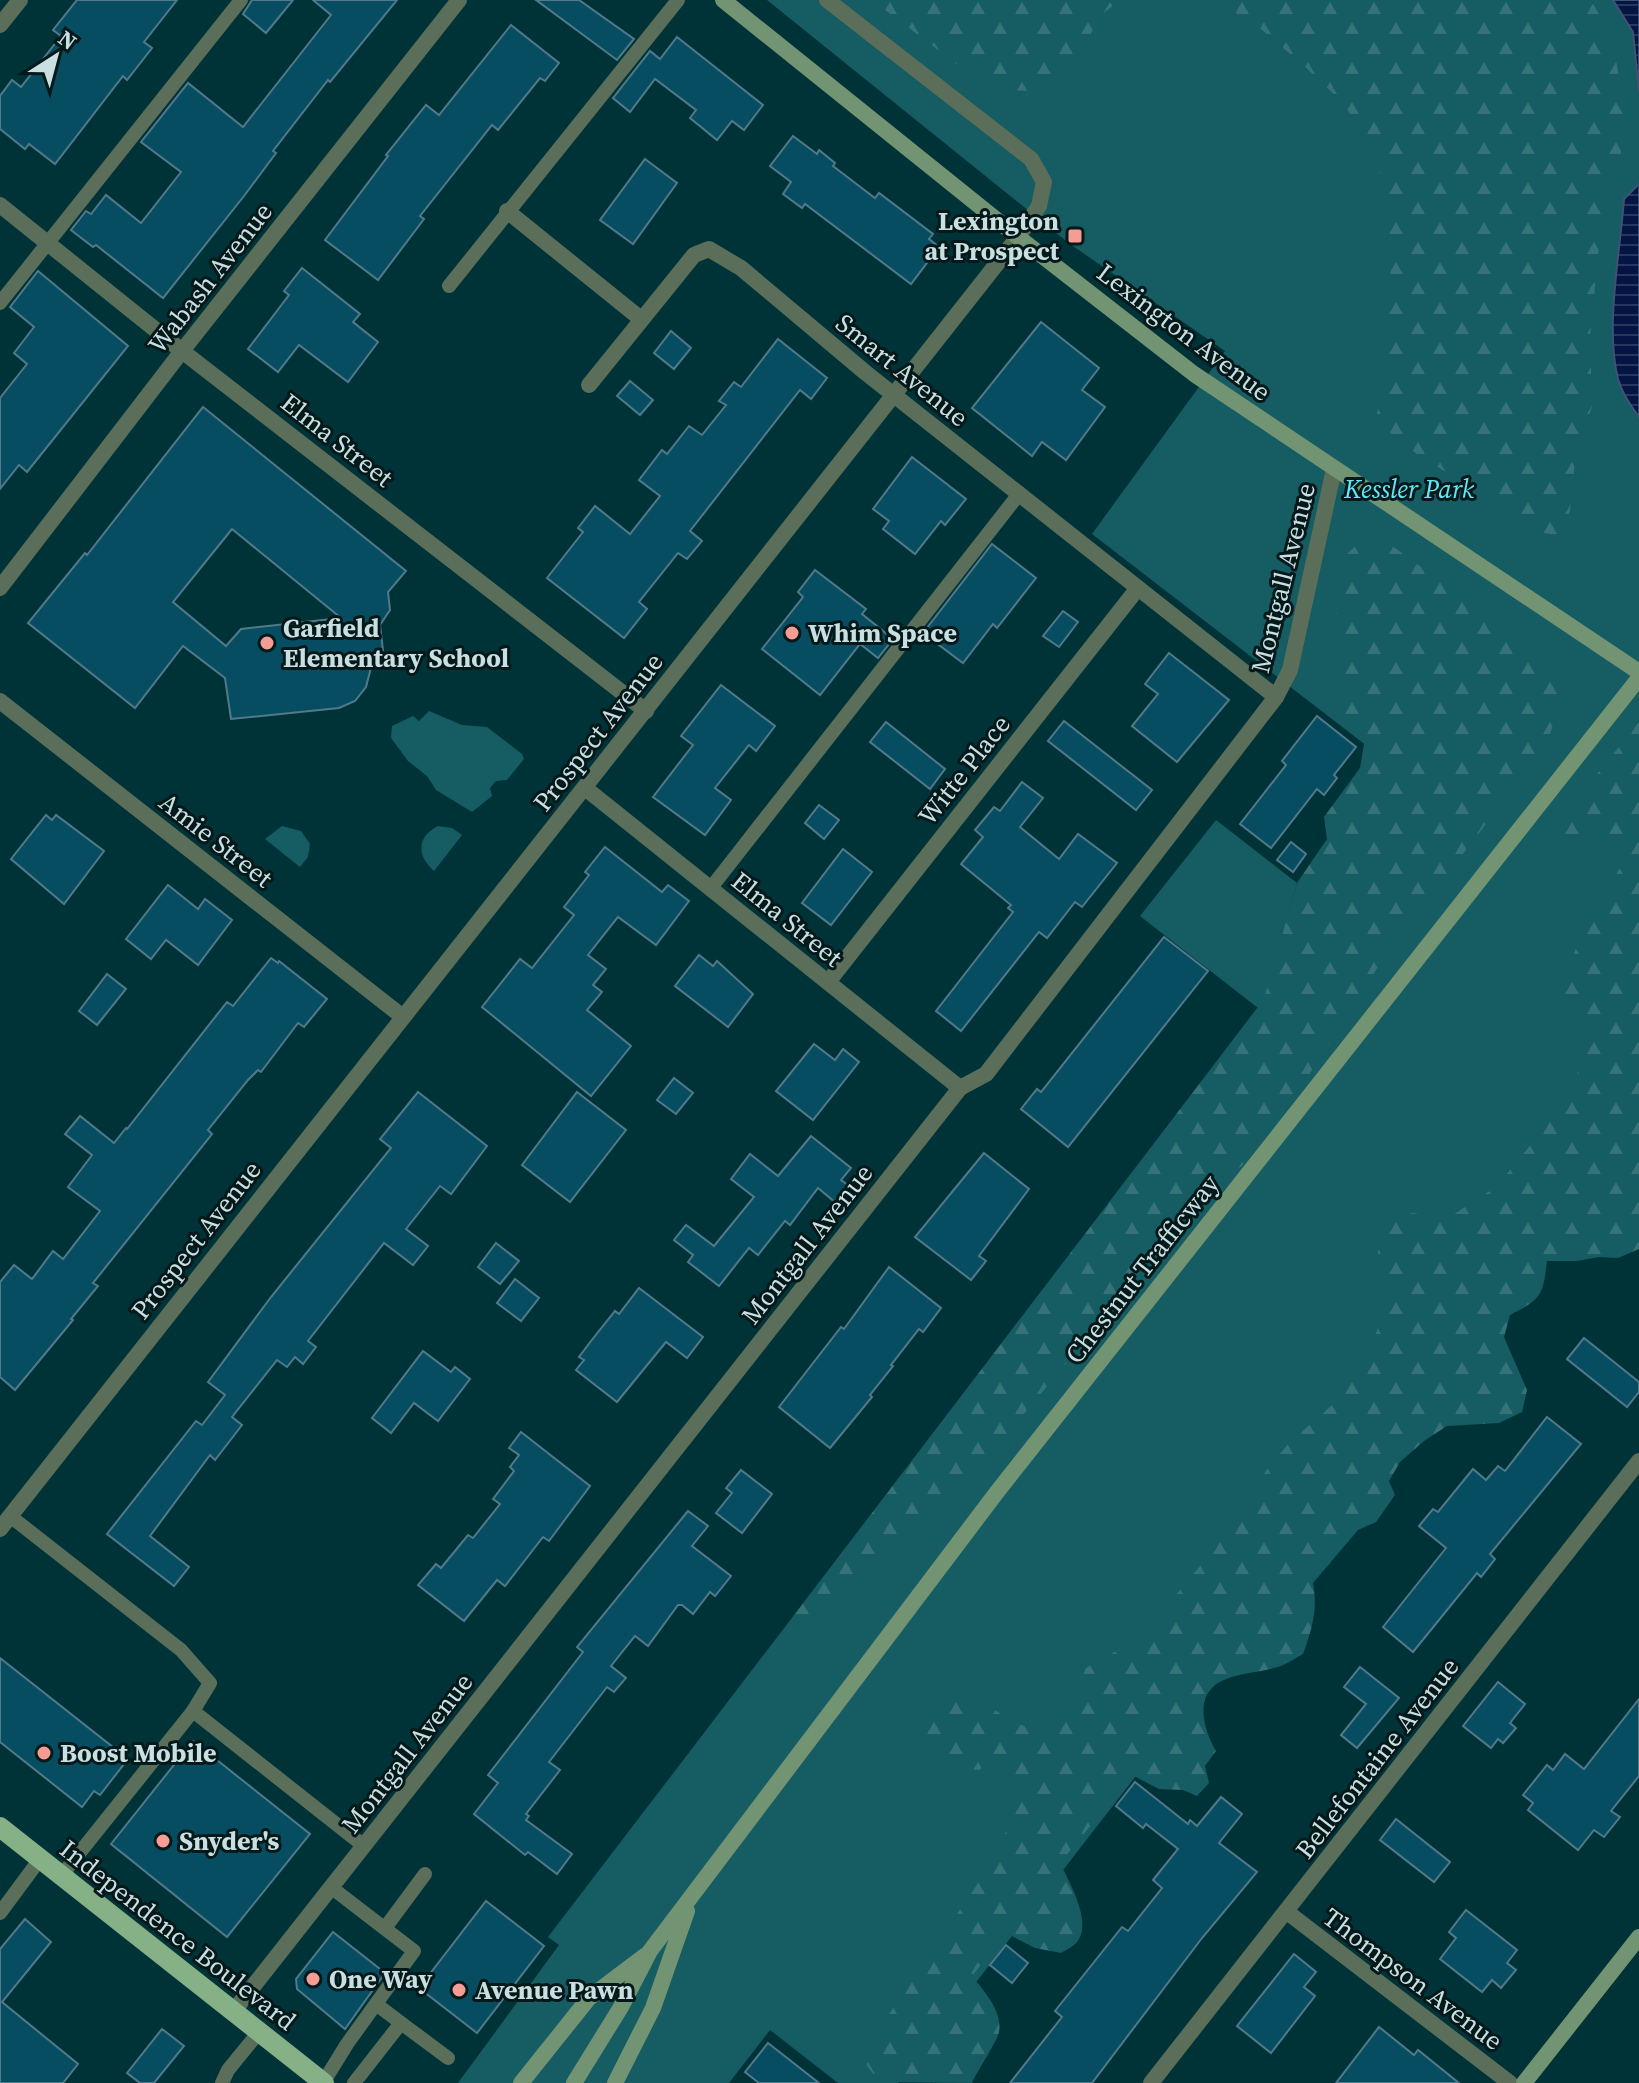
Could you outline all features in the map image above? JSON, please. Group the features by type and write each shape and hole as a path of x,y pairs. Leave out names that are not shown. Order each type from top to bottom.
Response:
{"main road":[{"name":"Independence Boulevard","path":"0,1827 259,2032 301,2076 323,2083"}],"street":[{"path":"0,25 20,0"},
{"name":"Wabash Avenue","path":"0,588 459,0"},
{"name":"Lexington Avenue","path":"723,0 1194,374 1639,675"},
{"name":"Prospect Avenue","path":"5,1522 646,711 1018,237 1039,206 1044,182 1031,159 827,0"},
{"name":"Elma Street","path":"0,205 182,351 646,711"},
{"path":"507,211 641,319 589,385"},
{"name":"Smart Avenue","path":"641,319 694,255 709,249 741,268 893,394 1276,697"},
{"name":"Montgall Avenue","path":"233,2012 960,1088 986,1074 1276,697 1290,670 1334,469"},
{"name":"Witte Place","path":"828,982 1138,588"},
{"name":"Chestnut Trafficway","path":"574,2083 621,2007 650,1951 997,1492 1639,675"},
{"name":"Amie Street","path":"0,701 403,1017"},
{"name":"Elma Street","path":"585,788 960,1088"},
{"name":"Bellefontaine Avenue","path":"1151,2083 1639,1461"},
{"name":"Chestnut Trafficway","path":"615,2083 653,2008 692,1897"},
{"name":"Thompson Avenue","path":"1287,1912 1510,2083"},
{"path":"1524,2083 1639,1937"},
{"path":"521,2083 589,1998 650,1951"}],"lane":[{"path":"0,303 241,0"},
{"path":"449,286 678,0"},
{"path":"710,889 1019,494"},
{"path":"5,1522 181,1650 210,1683 193,1711 61,1876"},
{"path":"193,1711 364,1846"},
{"path":"0,1913 40,1859"},
{"path":"385,1928 425,1874"},
{"path":"323,2083 414,1951 332,1888"},
{"path":"376,2004 448,2058"},
{"path":"354,2083 401,2023"},
{"path":"222,2083 228,2070 259,2032"}],"green space":[{"name":"Kessler Park","path":"767,0 1639,0 1639,1127 898,2083 838,2083 770,2030 729,2083 458,2083 559,1945 548,1937 1258,1008 1140,916 1216,820 1297,883 1266,997 1424,790 1092,534 1225,351 1070,244"},
{"path":"872,0 1121,0 1102,14 1078,56 1042,91 991,90"},
{"path":"1204,0 1591,0 1613,40 1630,122 1602,216 1590,337 1592,406 1575,461 1570,511 1557,535 1531,531 1469,486 1418,455 1375,420 1385,385 1391,264 1388,209 1375,151 1342,102 1302,64 1248,18"},
{"path":"1367,535 1385,541 1559,665 1562,698 1550,734 1526,772 1388,951 1315,1066 1242,1166 1210,1184 1177,1230 949,1504 816,1627 792,1618 1264,999 1297,883 1327,839 1324,817 1360,768 1366,732 1337,707 1339,629 1333,595 1346,555"},
{"path":"429,711 462,725 487,727 522,754 524,759 507,780 496,781 490,788 492,796 472,812 436,790 391,738 392,726 413,716 419,721"},
{"path":"1639,722 1639,1249 1618,1258 1547,1261 1539,1295 1529,1305 1510,1315 1504,1337 1527,1390 1522,1412 1499,1423 1447,1426 1400,1462 1389,1481 1395,1495 1376,1522 1358,1530 1313,1583 1313,1619 1303,1654 1278,1667 1224,1680 1208,1693 1204,1702 1205,1722 1216,1751 1205,1766 1209,1783 1197,1796 1183,1790 1159,1789 1132,1775 1060,1863 1078,1902 1081,1934 1076,1943 1061,1953 1035,1948 1006,1933 972,1976 991,2001 998,2016 999,2032 972,2083 880,2082 852,2047 877,2032 989,1867 1014,1815 1014,1772 996,1758 979,1770 951,1768 919,1731 925,1710 940,1696 978,1700 1016,1723 1046,1734 1065,1719 1086,1668 1141,1637 1215,1548 1250,1491 1288,1444 1331,1406 1370,1349 1384,1312 1378,1251 1389,1221 1412,1213 1448,1218 1496,1187 1552,1119 1581,1067 1578,1023 1561,987 1579,941 1630,850 1606,840 1561,851 1552,830"},
{"path":"282,826 301,831 310,844 308,857 300,867 265,839"},
{"path":"438,826 452,828 462,835 434,871 424,859 421,847 426,836"}],"shaded area":[{"path":"1613,0 1639,0 1639,92 1633,32"},
{"path":"1639,184 1639,417 1618,379 1614,359 1613,313 1624,199"}],"building":[{"path":"77,0 177,0 144,42 152,48 127,80 123,76 55,164 29,144 25,149 0,129 0,96 12,80 21,87 61,36 53,30"},
{"path":"252,0 293,0 266,33 243,14"},
{"path":"313,0 397,0 330,82 328,80 273,151 276,153 244,196 163,298 96,245 93,247 71,230 86,211 91,214 106,195 141,223 181,172 141,142 188,83 243,127 331,15"},
{"path":"536,0 579,0 634,39 617,60"},
{"path":"511,25 559,63 545,81 540,78 498,130 492,125 420,216 424,219 378,280 325,240 426,105 439,115"},
{"path":"677,37 763,105 744,130 732,121 717,140 690,118 696,110 655,79 630,112 613,98 650,51 660,59"},
{"path":"793,136 817,154 819,150 835,163 833,166 875,198 879,193 933,234 929,239 939,247 911,284 805,204 802,208 783,194 791,182 770,166"},
{"path":"645,159 677,183 633,244 600,220"},
{"path":"302,268 360,314 353,322 378,342 348,382 299,345 278,372 248,349 289,295 284,291"},
{"path":"38,271 128,346 27,472 19,465 0,489 0,398 27,364 14,353 34,327 10,307"},
{"path":"1041,322 1099,368 1082,390 1105,407 1066,460 1042,442 1032,456 972,408"},
{"path":"671,331 691,348 674,369 654,353"},
{"path":"778,339 827,378 811,399 800,390 690,531 702,541 687,559 678,553 639,602 647,609 624,638 547,578 583,532 578,528 595,506 630,534 660,496 639,480 662,450 667,454 689,426 702,435 726,405 719,401 734,382 741,387"},
{"path":"630,381 653,400 640,415 617,396"},
{"path":"203,407 406,571 388,592 390,610 380,625 384,659 373,660 366,687 355,701 339,708 231,719 225,678 183,646 135,708 28,623 85,553 87,555","holes":["232,529 341,618 241,629 226,646 173,602"]},
{"path":"912,457 966,499 945,525 941,521 915,554 883,529 889,521 873,509"},
{"path":"992,544 1036,578 997,628 993,624 963,663 923,633"},
{"path":"815,570 866,609 862,614 893,639 878,658 860,644 820,695 762,649 803,597 798,592"},
{"path":"1063,611 1078,622 1059,647 1043,636"},
{"path":"1169,653 1229,700 1177,762 1132,726 1158,694 1145,684"},
{"path":"721,685 775,726 756,751 749,745 715,788 731,800 705,835 653,797 693,745 681,736"},
{"path":"1317,716 1356,747 1334,775 1337,778 1324,795 1317,789 1271,848 1240,824 1286,765 1282,761"},
{"path":"1064,721 1152,790 1136,810 1048,741"},
{"path":"886,722 945,769 930,789 870,742"},
{"path":"1022,782 1043,798 1020,827 1059,859 1078,834 1117,863 1082,907 1075,902 1047,938 1039,932 961,1031 936,1011 1013,912 1008,908 1011,905 961,864 983,837 975,830 994,807 1000,811"},
{"path":"819,805 839,820 824,839 805,823"},
{"path":"46,815 52,820 56,815 104,851 64,904 11,859"},
{"path":"1291,842 1306,854 1293,872 1277,860"},
{"path":"605,847 662,892 668,885 689,901 656,945 618,917 588,955 606,969 593,985 602,992 587,1010 631,1046 591,1096 482,1007 520,959 532,968 574,915 564,907 589,875 585,872"},
{"path":"843,849 872,872 831,925 802,903"},
{"path":"168,885 198,909 205,899 232,920 198,965 166,940 151,959 126,939"},
{"path":"1164,937 1208,971 1068,1147 1021,1109 1037,1089 1041,1092"},
{"path":"699,955 713,966 717,961 753,994 728,1027 675,986"},
{"path":"271,958 327,999 304,1027 298,1023 261,1072 258,1070 248,1080 208,1130 212,1134 93,1283 98,1286 15,1390 0,1377 0,1282 14,1265 32,1279 53,1251 63,1259 100,1211 68,1187 92,1155 65,1134 80,1116 114,1143 227,1002 233,1006"},
{"path":"107,974 126,989 97,1025 79,1011"},
{"path":"814,1044 835,1060 843,1049 859,1062 813,1120 776,1091"},
{"path":"674,1078 693,1093 676,1114 657,1100"},
{"path":"418,1092 487,1146 451,1194 440,1186 406,1229 428,1246 413,1265 384,1243 308,1341 316,1347 303,1364 295,1357 287,1367 277,1360 232,1417 242,1425 215,1460 210,1455 150,1536 189,1567 174,1586 107,1534 196,1421 202,1425 225,1395 208,1382 271,1297 391,1148 380,1139"},
{"path":"577,1092 626,1130 570,1202 522,1165"},
{"path":"811,1136 851,1168 841,1180 849,1186 836,1203 818,1188 790,1225 785,1221 758,1255 749,1248 719,1286 688,1262 693,1255 674,1240 686,1225 714,1246 754,1197 731,1179 750,1154 778,1176"},
{"path":"984,1153 1029,1189 979,1256 986,1261 971,1280 915,1237"},
{"path":"496,1243 519,1261 500,1284 478,1267"},
{"path":"889,1267 941,1308 923,1332 919,1329 870,1395 872,1397 830,1448 779,1407 841,1327 844,1329"},
{"path":"515,1279 539,1298 521,1321 497,1303"},
{"path":"639,1288 703,1337 687,1358 666,1342 617,1402 576,1370 584,1360 579,1357 591,1341 615,1311 619,1314"},
{"path":"1584,1338 1639,1382 1639,1392 1627,1407 1567,1359"},
{"path":"423,1351 451,1372 455,1367 470,1379 438,1421 414,1403 391,1433 372,1418"},
{"path":"1547,1417 1581,1444 1490,1554 1495,1559 1481,1577 1477,1573 1413,1652 1383,1627 1446,1548 1419,1526 1433,1509 1438,1512 1473,1469 1486,1480 1498,1466 1505,1471"},
{"path":"521,1432 590,1486 549,1541 543,1537 505,1586 497,1580 464,1621 418,1585 436,1564 441,1568 468,1535 473,1538 500,1504 493,1499 514,1471 510,1467 519,1455 509,1448"},
{"path":"741,1470 772,1494 742,1533 716,1513 732,1493 726,1488"},
{"path":"688,1511 708,1526 692,1546 731,1576 715,1596 710,1592 693,1614 678,1605 648,1646 635,1636 611,1666 626,1678 614,1692 607,1687 549,1762 560,1770 526,1814 529,1816 526,1820 572,1854 557,1874 528,1852 525,1855 474,1814 498,1783 488,1775 583,1652 577,1647"},
{"path":"0,1658 128,1759 100,1795 94,1791 82,1807 0,1742"},
{"path":"1360,1667 1399,1698 1357,1748 1341,1735 1366,1704 1344,1687"},
{"path":"1498,1682 1525,1704 1510,1723 1516,1728 1503,1743 1498,1739 1491,1748 1463,1726"},
{"path":"1639,1699 1639,1776 1611,1811 1620,1817 1604,1837 1594,1830 1578,1850 1528,1810 1533,1803 1523,1795 1547,1765 1553,1770 1565,1754 1584,1769"},
{"path":"193,1741 310,1834 227,1937 111,1844"},
{"path":"1135,1782 1188,1824 1190,1820 1197,1826 1221,1797 1242,1814 1219,1843 1257,1872 1202,1938 1092,2083 1010,2083 1062,2017 1055,2011 1122,1927 1128,1931 1162,1888 1153,1880 1178,1849 1146,1824 1143,1828 1116,1806"},
{"path":"1396,1819 1450,1862 1434,1882 1380,1840"},
{"path":"486,1901 544,1946 477,2033 419,1988"},
{"path":"1466,1910 1517,1950 1507,1963 1516,1970 1501,1988 1492,1980 1482,1992 1440,1959 1456,1938 1449,1932"},
{"path":"25,1919 51,1942 2,2002 78,2064 63,2083 0,2083 0,1949"},
{"path":"333,1932 385,1973 345,2029 297,1989 296,1979"},
{"path":"1006,1945 1028,1963 1012,1983 990,1965"},
{"path":"1294,1954 1316,1972 1304,1987 1315,1996 1271,2053 1237,2026"},
{"path":"1379,2027 1414,2055 1418,2050 1459,2083 1336,2083"},
{"path":"162,2029 184,2046 154,2083 140,2083 127,2073"},
{"path":"768,2043 819,2083 759,2083 745,2072"}],"place":[{"name":"Lexington at Prospect","path":"1075,236"},
{"name":"Whim Space","path":"792,633"},
{"name":"Garfield Elementary School","path":"267,643"},
{"name":"Boost Mobile","path":"44,1753"},
{"name":"Snyder's","path":"163,1841"},
{"name":"One Way","path":"313,1979"},
{"name":"Avenue Pawn","path":"459,1990"}]}
